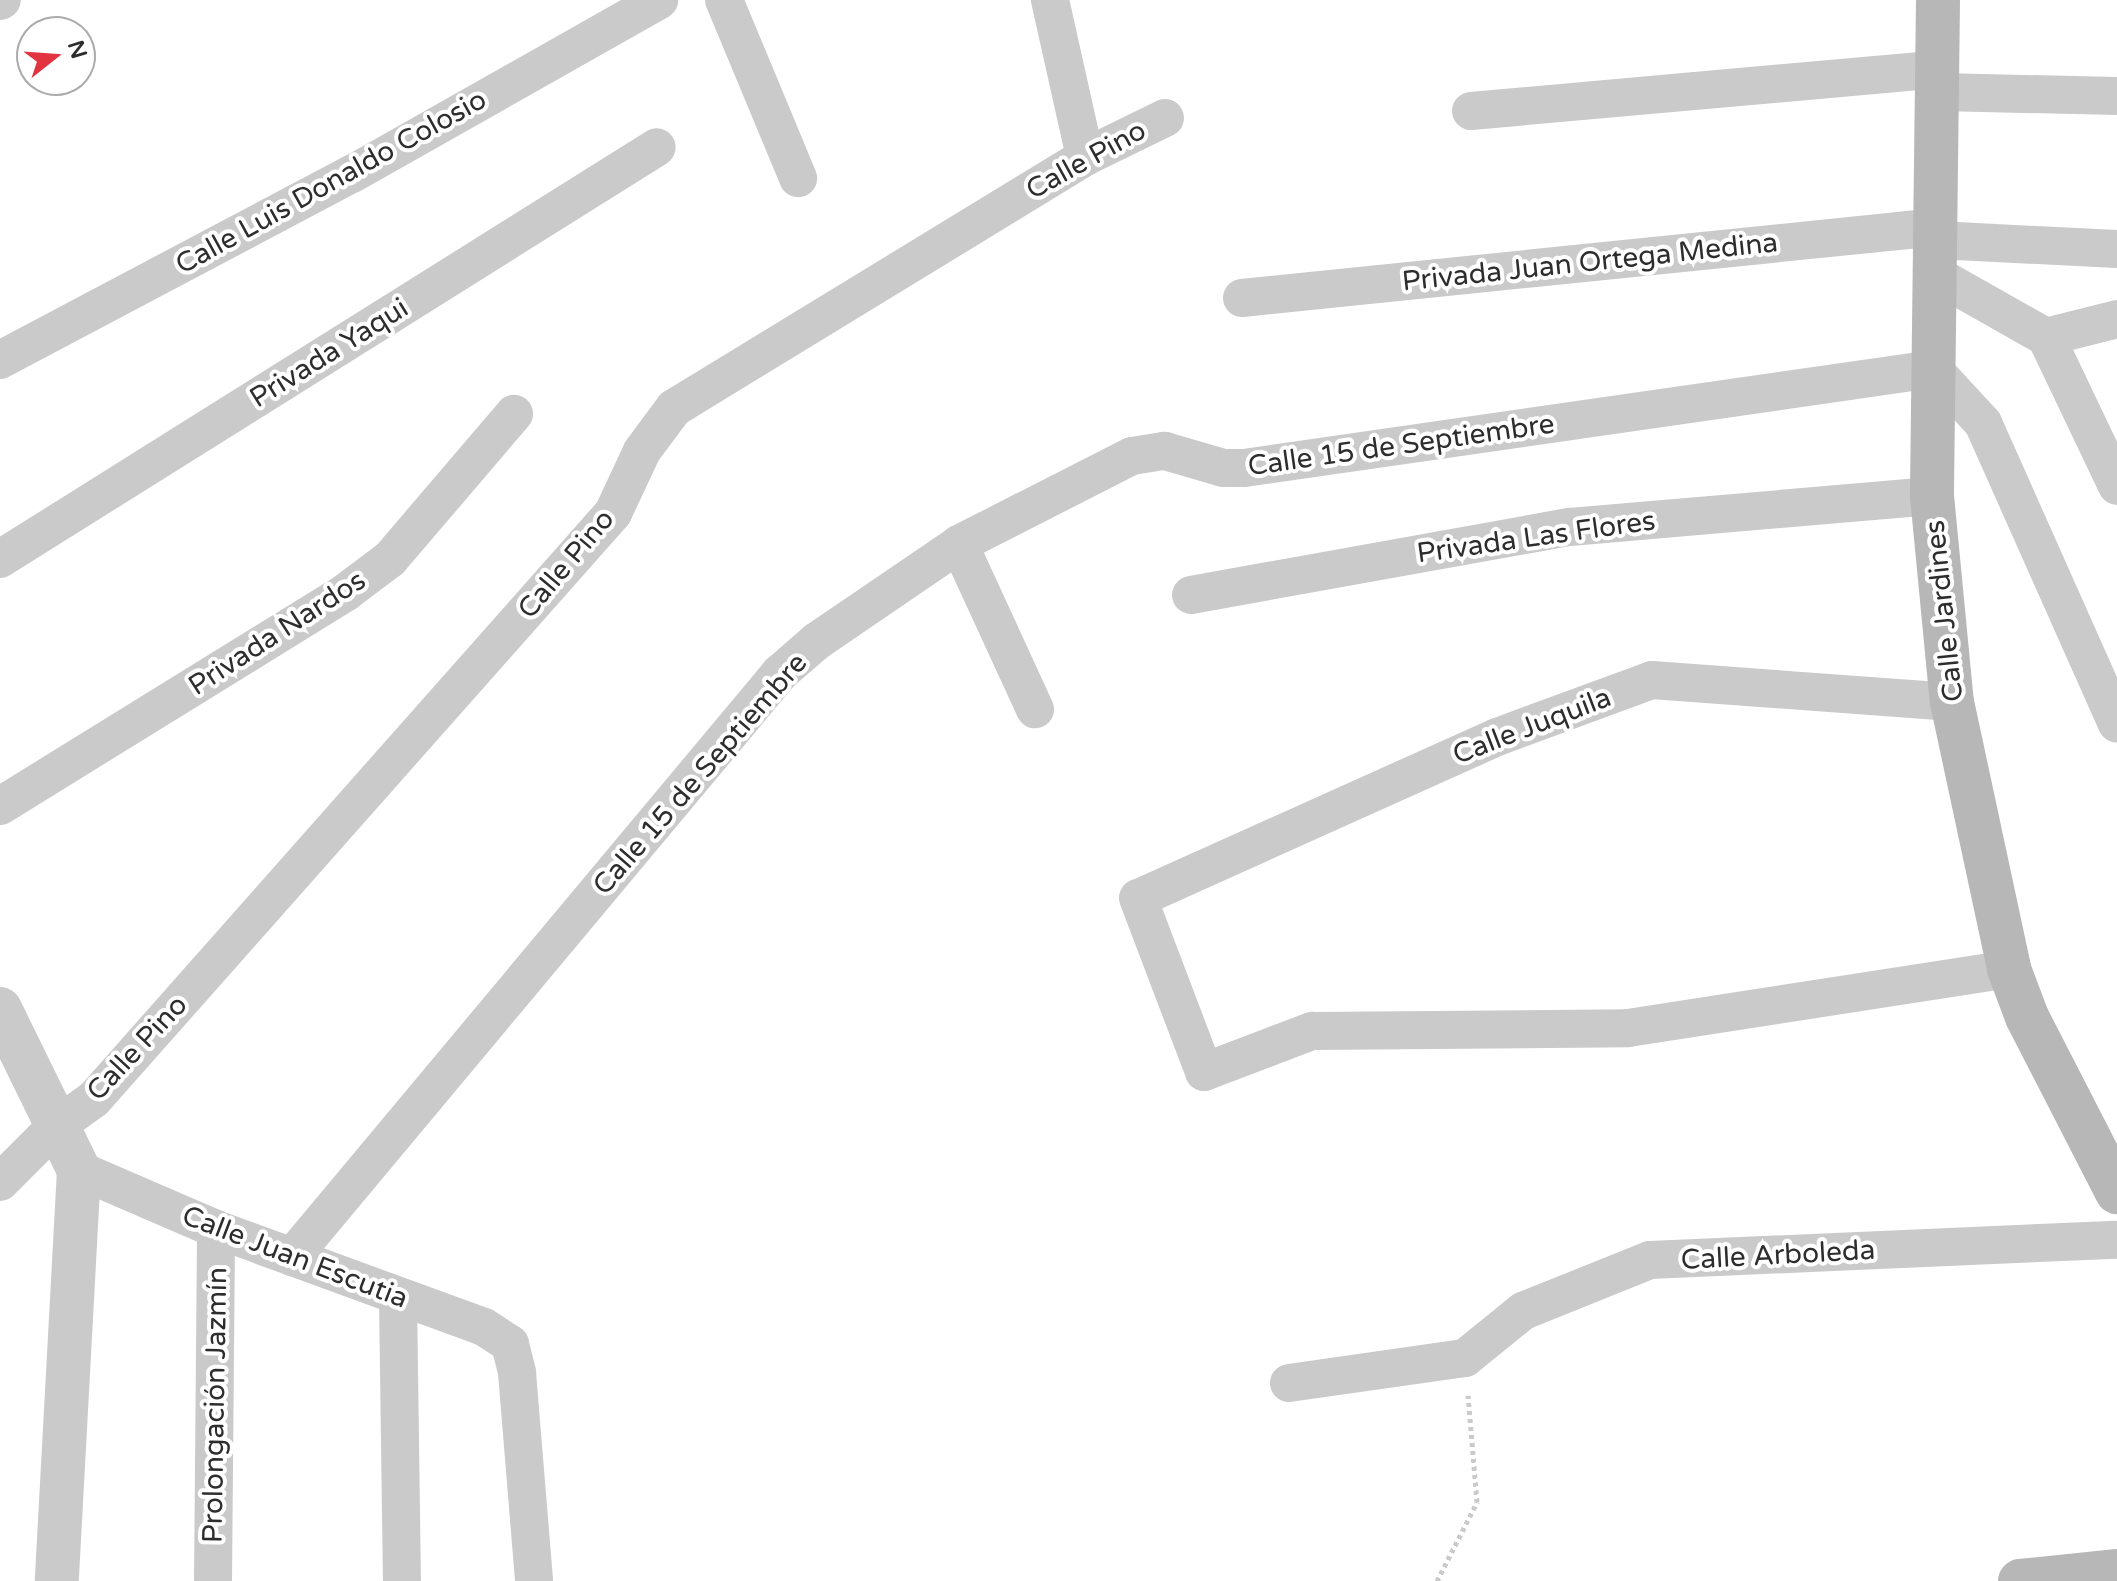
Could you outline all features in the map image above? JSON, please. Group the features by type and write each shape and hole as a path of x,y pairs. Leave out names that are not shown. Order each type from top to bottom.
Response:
{"main road":[{"name":"Calle Jardines","path":"1938,0 1940,80 1932,496 1952,702 2009,969 2027,1017 2117,1192"},
{"path":"2020,1581 2117,1571"}],"street":[{"name":"Calle Luis Donaldo Colosio","path":"0,360 352,174 659,0"},
{"path":"724,0 798,178"},
{"path":"1050,0 1085,157"},
{"path":"1471,111 1940,80 2117,96"},
{"name":"Calle Pino","path":"0,1182 55,1127 94,1099 613,513 642,451 674,408 1085,157 1165,118"},
{"name":"Privada Yaqui","path":"0,559 657,147"},
{"path":"1937,248 2046,337 2117,486"},
{"name":"Privada Juan Ortega Medina","path":"1242,298 1937,248 2117,249"},
{"path":"2046,337 2117,319"},
{"path":"1933,369 1983,423 2117,724"},
{"name":"Calle 15 de Septiembre","path":"292,1257 780,673 817,641 959,544 1132,456 1165,451 1223,468 1244,468 1933,369"},
{"name":"Privada Nardos","path":"0,806 379,567 514,414"},
{"name":"Privada Las Flores","path":"1191,595 1570,527 1932,496"},
{"path":"959,544 1035,709"},
{"name":"Calle Juquila","path":"1952,702 1652,680 1497,737 1138,898 1204,1072 1312,1031 1628,1028 2009,969"},
{"path":"0,1009 55,1127 79,1170 57,1581"},
{"name":"Calle Juan Escutia","path":"79,1170 216,1229 484,1327 510,1344 517,1373 534,1581"},
{"name":"Prolongación Jazmín","path":"213,1581 216,1229"},
{"name":"Calle Arboleda","path":"1465,1358 1523,1311 1650,1260 2117,1240"},
{"path":"398,1298 402,1581"},
{"path":"1289,1383 1465,1358"}],"path":[{"path":"1437,1581 1477,1502 1465,1358"}]}
